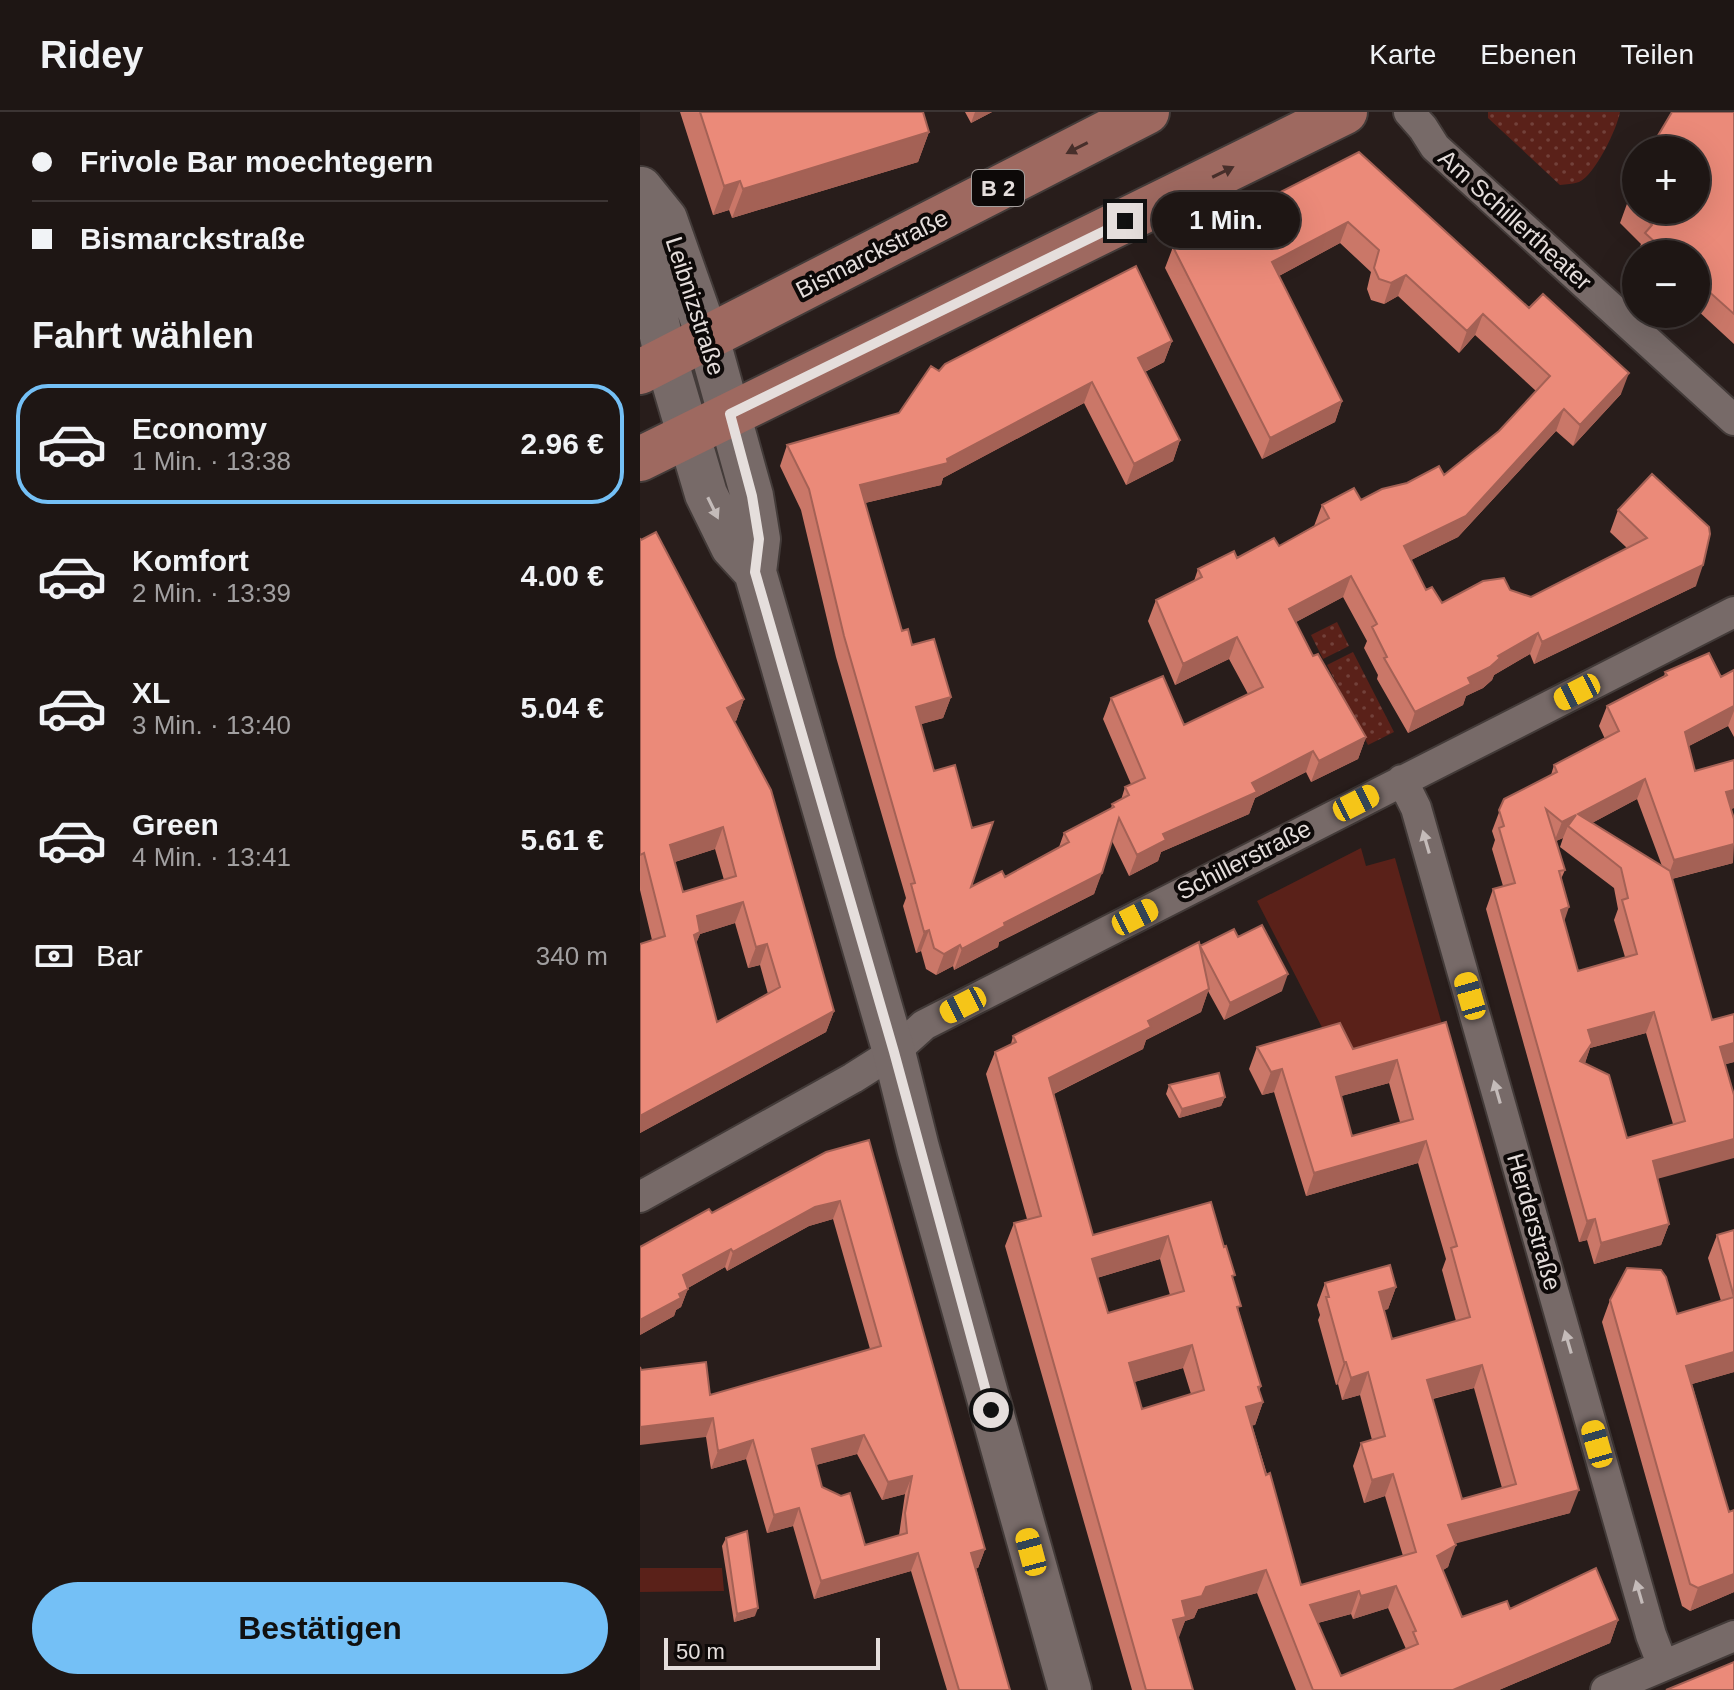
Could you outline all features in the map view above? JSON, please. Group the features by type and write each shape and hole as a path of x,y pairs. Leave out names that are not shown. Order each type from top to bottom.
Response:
{"main road":[{"name":"Bismarckstraße","path":"653,365 1147,112"},
{"path":"640,459 1345,112"}],"street":[{"name":"Am Schillertheater","path":"1409,112 1435,147 1734,420"},
{"name":"Leibnizstraße","path":"640,186 666,219 708,338 730,414 752,496 759,539 755,572 894,1052 926,1178 1070,1690"},
{"name":"Leibnizstraße","path":"640,186 640,200"},
{"name":"Leibnizstraße","path":"640,240 653,365 689,434 706,494 732,547 755,572"},
{"name":"Schillerstraße","path":"640,1197 894,1052 924,1025 1734,612"},
{"name":"Herderstraße","path":"1402,780 1416,808 1647,1621 1663,1666"},
{"path":"1606,1690 1734,1636"}],"shaded area":[{"path":"1488,112 1620,112 1610,140 1592,170 1579,182 1560,185 1488,118"},
{"path":"1337,622 1349,646 1323,659 1311,635"},
{"path":"1353,652 1394,732 1368,745 1327,665"},
{"path":"1361,848 1366,866 1395,858 1447,1042 1345,1072 1257,901"},
{"path":"640,1568 722,1568 724,1591 640,1592"}],"building":[{"path":"700,112 923,112 929,132 743,189 740,181 724,186"},
{"path":"1672,112 1734,112 1734,314 1710,293 1710,240 1653,240 1645,233 1651,224 1710,224 1710,136 1658,136"},
{"path":"1359,152 1529,308 1543,294 1629,373 1580,425 1564,409 1466,516 1404,546 1426,590 1432,587 1442,603 1483,581 1504,578 1510,590 1531,597 1647,538 1618,510 1652,474 1709,527 1703,565 1542,642 1538,633 1498,656 1500,658 1490,667 1468,678 1471,684 1415,712 1384,658 1387,657 1372,627 1377,624 1351,576 1289,609 1313,656 1318,654 1366,737 1319,761 1313,751 1252,783 1257,792 1163,834 1166,840 1137,855 1119,818 1102,873 1004,923 1005,926 962,949 960,945 944,954 934,948 929,930 924,932 911,884 915,883 844,636 809,489 787,445 899,413 931,366 939,371 945,364 1136,266 1172,341 1138,358 1180,440 1134,464 1092,382 947,459 948,463 860,485 902,631 908,629 912,645 934,639 951,697 916,707 934,771 955,765 972,828 993,822 971,887 1002,871 1005,877 1069,842 1064,833 1114,807 1112,804 1129,795 1125,787 1145,778 1111,698 1163,676 1184,725 1263,687 1237,637 1183,664 1156,600 1202,577 1198,569 1234,551 1237,558 1274,538 1279,546 1329,518 1322,505 1354,488 1361,500 1382,489 1407,483 1439,466 1444,475 1499,431 1550,376 1483,314 1467,331 1406,275 1391,283 1379,279 1374,268 1379,250 1348,222 1272,262 1342,401 1270,438 1173,247"},
{"path":"656,532 744,699 727,708 771,790 834,1011 640,1116 640,944 665,936 644,853 640,855 641,540","holes":["723,827 736,876 683,892 670,845","743,902 756,947 767,944 780,987 717,1022 694,935 700,932 697,916"]},
{"path":"1709,653 1721,677 1734,670 1734,706 1685,732 1695,771 1734,760 1734,790 1726,792 1734,819 1734,844 1674,860 1645,779 1578,814 1670,871 1712,1020 1734,1014 1734,1043 1720,1047 1734,1095 1734,1139 1653,1161 1669,1224 1601,1243 1595,1219 1587,1221 1493,889 1515,883 1499,828 1504,826 1499,810 1504,799 1557,772 1554,765 1619,731 1607,706 1667,675 1665,672","holes":["1546,809 1562,822 1576,815 1568,826 1621,868 1628,898 1622,900 1637,954 1578,971 1561,910 1569,907 1559,871 1565,870","1654,1012 1685,1121 1627,1138 1609,1075 1580,1061 1592,1043 1588,1030"]},
{"path":"1262,925 1288,974 1230,1003 1200,946 1234,929 1238,937"},
{"path":"1199,942 1209,989 1148,1021 1151,1027 1049,1078 1093,1235 1211,1202 1235,1275 1232,1276 1241,1306 1237,1307 1261,1386 1258,1387 1263,1402 1246,1407 1266,1475 1270,1473 1301,1585 1416,1552 1393,1474 1372,1480 1361,1443 1385,1436 1368,1372 1351,1378 1344,1362 1325,1283 1390,1265 1396,1287 1379,1292 1392,1339 1470,1317 1451,1248 1457,1246 1426,1141 1314,1173 1282,1069 1271,1072 1257,1047 1340,1023 1353,1049 1446,1022 1579,1490 1448,1525 1456,1545 1437,1556 1462,1617 1507,1601 1510,1609 1596,1568 1618,1620 1453,1690 1313,1690 1266,1570 1206,1587 1202,1596 1182,1601 1186,1617 1173,1620 1193,1690 1146,1690 1014,1223 1041,1216 995,1052 1016,1042 1013,1036","holes":["1397,1060 1413,1119 1352,1136 1336,1077","1168,1236 1184,1291 1108,1313 1092,1259","1192,1345 1204,1390 1142,1409 1129,1363","1482,1365 1516,1484 1462,1499 1427,1380","1396,1586 1416,1631 1413,1632 1418,1644 1341,1676 1310,1605 1359,1591 1361,1596"]},
{"path":"1219,1073 1225,1097 1182,1109 1169,1085"},
{"path":"869,1140 985,1549 971,1553 1010,1690 959,1690 918,1553 821,1581 799,1508 774,1515 753,1440 718,1451 713,1418 640,1427 640,1367 641,1370 706,1362 710,1395 881,1346 840,1201 815,1207 733,1252 731,1249 683,1275 688,1289 679,1294 681,1298 640,1320 640,1247 709,1209 712,1213 826,1152","holes":["864,1435 888,1482 912,1476 905,1513 907,1533 865,1545 850,1493 841,1496 822,1487 812,1449"]},
{"path":"1734,1230 1734,1297 1717,1235"},
{"path":"1627,1268 1661,1270 1677,1314 1734,1297 1734,1352 1686,1366 1729,1512 1734,1510 1734,1574 1698,1588 1690,1584 1610,1300"},
{"path":"747,1531 758,1608 737,1614 726,1538"},
{"path":"1734,1662 1734,1690 1666,1690"}],"route":[{"path":"991,1410 894,1052 755,572 759,539 747,473 730,414 1125,221"}]}
